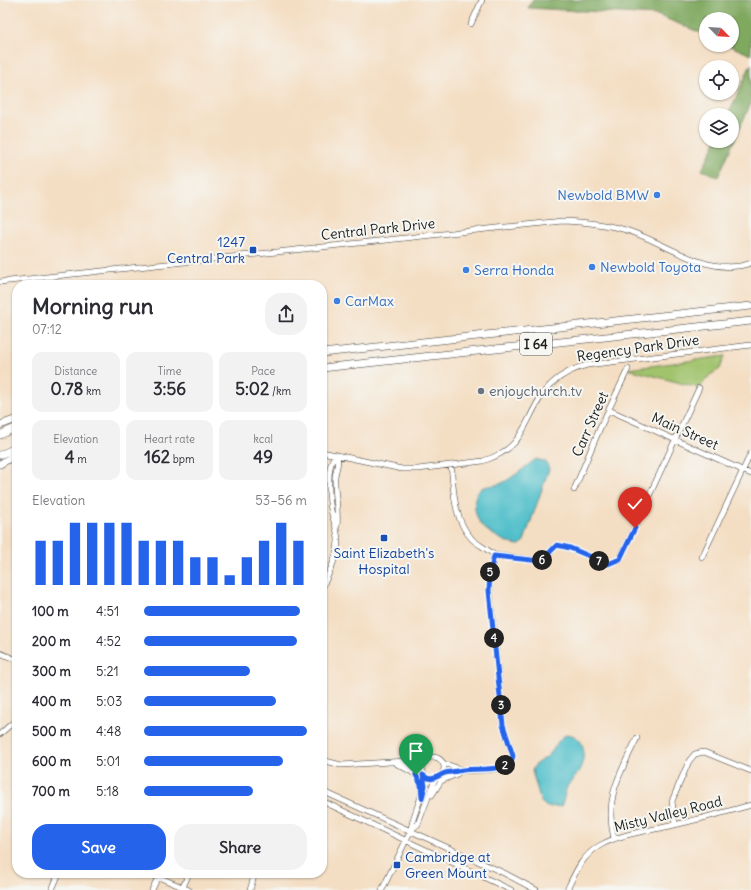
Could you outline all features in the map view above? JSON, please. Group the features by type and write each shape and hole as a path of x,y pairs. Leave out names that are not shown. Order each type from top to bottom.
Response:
{"highway":[{"name":"I 64","path":"327,352 751,306"},
{"name":"I 64","path":"327,367 751,321"},
{"path":"0,425 12,421"},
{"path":"0,435 12,429"},
{"path":"0,455 12,449"},
{"path":"0,464 12,457"}],"street":[{"path":"471,24 482,0"},
{"name":"Central Park Drive","path":"18,280 562,221 595,223 628,230 712,266 732,268 751,263"},
{"name":"Central Park Drive","path":"0,282 12,281"},
{"name":"Regency Park Drive","path":"327,453 402,469 451,465 493,458 514,444 522,434 540,399 549,386 558,378 576,368 587,365 751,345"},
{"name":"Carr Street","path":"574,490 628,369"},
{"path":"451,465 456,507 460,520 471,538 494,556 541,561 557,545 570,548 608,564 620,559 699,388"},
{"name":"Main Street","path":"609,410 751,474"},
{"path":"702,557 751,453"},
{"path":"327,577 337,548 337,526 333,518 329,484 332,461 336,455"},
{"path":"397,762 415,768 428,778 435,779 442,775 464,770 503,766 511,763 513,756 503,725 489,591 490,572 494,556"},
{"path":"0,653 12,658"},
{"path":"0,734 12,723"},
{"path":"614,839 610,807 614,788 637,738"},
{"path":"675,825 672,802 689,761 695,754 704,752 751,771"},
{"path":"327,761 341,765 424,760 430,756 435,757 443,763 464,770"},
{"path":"382,890 411,830 412,821 422,798 425,786 421,767 424,760"},
{"path":"397,762 416,775 421,785 422,798"},
{"path":"442,775 444,768 443,763"},
{"path":"428,799 441,781 450,776 465,773 471,770"},
{"path":"411,830 418,824 435,779"},
{"path":"327,792 504,873 536,890"},
{"path":"327,803 511,890"},
{"name":"Misty Valley Road","path":"567,890 575,872 584,858 598,847 614,839 751,805"},
{"path":"52,890 57,878"},
{"path":"152,890 158,878"},
{"path":"160,878 189,890"},
{"path":"183,887 188,878"},
{"path":"250,890 254,878"}],"green space":[{"path":"532,0 751,0 751,55 739,50 739,12 699,12 699,32 657,15 528,8"},
{"path":"751,64 751,103 739,130 739,108 731,108 735,100 739,100 739,91"},
{"path":"713,148 731,148 718,177 702,170"},
{"path":"725,356 720,369 710,375 699,388 628,369"}],"water":[{"path":"536,459 546,462 549,469 524,541 520,545 515,545 497,537 481,525 476,514 476,496 478,491 482,488 505,482"},
{"path":"567,734 574,736 582,744 584,750 582,763 576,776 567,788 561,806 547,807 541,802 532,771 535,765 548,756 561,738"}],"place":[{"name":"Newbold BMW","path":"657,195"},
{"name":"1247 Central Park","path":"253,250"},
{"name":"Newbold Toyota","path":"592,267"},
{"name":"Serra Honda","path":"466,270"},
{"name":"CarMax","path":"337,301"},
{"name":"enjoychurch.tv","path":"481,391"},
{"name":"Saint Elizabeth's Hospital","path":"384,538"},
{"name":"Cambridge at Green Mount","path":"397,865"}],"route":[{"path":"416,775 421,785 422,798 425,786 423,775 425,777 435,779 446,773 464,770 484,770 503,766 512,761 513,756 503,725 489,591 490,572 494,556 541,561 557,545 570,548 608,564 620,559 635,528"}]}
